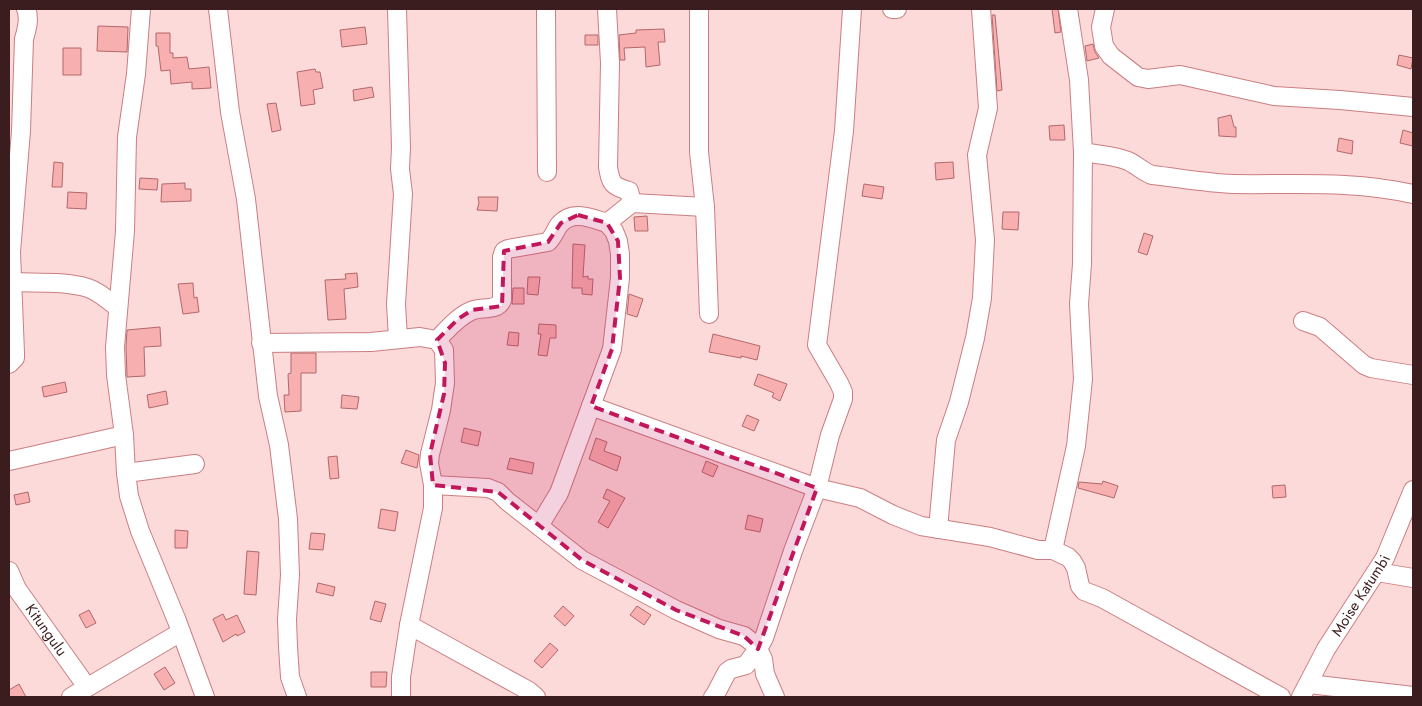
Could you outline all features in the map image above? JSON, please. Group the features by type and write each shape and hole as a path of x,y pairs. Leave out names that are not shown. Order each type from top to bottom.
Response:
{"street":[{"path":"9,364 15,358 16,353 11,252 21,131 24,39 27,26 26,9"},
{"path":"141,9 136,74 127,137 124,231 115,347 116,375 124,435 129,496 140,531 205,697"},
{"path":"218,9 230,112 247,208 268,396 278,446 288,519 290,575 287,619 289,662 290,677 297,697"},
{"path":"397,9 400,168 403,194 396,294 398,339"},
{"path":"546,9 547,172"},
{"path":"607,9 610,63 608,167 612,183 616,187 629,192 632,203"},
{"path":"699,9 700,152 705,207 709,314"},
{"path":"713,697 716,695 726,672 746,665 764,638 793,551 817,488 830,434 843,399 840,383 817,346 844,131 852,9"},
{"path":"892,9 897,9"},
{"path":"938,529 946,440 959,402 982,298 985,240 977,155 988,108 981,9"},
{"path":"1053,550 1076,446 1083,379 1079,304 1082,264 1084,152 1079,80 1068,9"},
{"path":"1105,9 1101,27 1104,46 1111,56 1138,77 1148,79 1180,75 1288,98 1307,97 1413,107"},
{"path":"1084,152 1121,158 1152,175 1232,184 1281,182 1353,185 1413,194"},
{"path":"607,223 632,203 705,207"},
{"path":"437,340 458,319 472,310 496,307 500,304 502,300 502,258 504,251 508,248 548,242 561,223 578,215 607,223 614,231 618,241 620,278 612,348 559,492 539,526"},
{"path":"13,282 75,286 89,289 100,294 118,308"},
{"path":"1303,321 1320,327 1364,365 1371,368 1413,375"},
{"path":"261,343 371,342 420,337 437,340 444,350 445,382 429,463 433,485 433,508 409,625 401,677 401,697"},
{"path":"591,406 817,488 860,498 893,515 921,526 990,538 1038,550 1053,550 1072,561 1076,568 1080,586 1084,591 1102,598 1281,697"},
{"path":"9,461 124,435"},
{"path":"126,473 195,464"},
{"path":"433,485 488,488 498,492 582,560 676,610 720,629 744,636 753,643 763,658 765,674 775,697"},
{"name":"Moise Katumbi","path":"1305,690 1326,649 1377,572 1390,548 1413,490"},
{"name":"Kitungulu","path":"9,571 17,589 87,687"},
{"path":"1377,572 1413,578"},
{"path":"409,625 529,691 536,697"},
{"path":"71,697 181,632"},
{"path":"1305,690 1413,696"}],"highlighted area":[{"path":"578,215 607,223 618,241 620,278 612,349 591,406 817,488 758,649 744,636 676,610 582,560 498,492 433,485 430,454 444,394 445,363 437,340 458,319 472,310 502,306 504,251 548,242 561,223"}],"building":[{"path":"1052,9 1058,9 1061,32 1055,33"},
{"path":"992,15 995,15 1002,90 997,91"},
{"path":"98,26 128,27 127,52 97,51"},
{"path":"365,27 367,44 342,47 340,30"},
{"path":"664,29 665,42 658,42 660,65 646,67 645,47 624,48 625,60 620,60 619,35 636,33 636,30"},
{"path":"156,33 170,33 170,53 173,53 173,58 187,57 189,69 209,67 211,88 192,89 192,82 171,84 170,70 161,71 158,46 156,46"},
{"path":"585,35 598,35 598,45 585,45"},
{"path":"1093,44 1099,58 1087,61 1085,46"},
{"path":"63,48 81,48 81,75 63,75"},
{"path":"1399,55 1413,58 1411,69 1397,65"},
{"path":"315,69 316,72 320,72 323,88 313,90 315,104 301,106 297,72"},
{"path":"372,87 374,97 354,101 353,90"},
{"path":"276,103 281,130 272,132 267,104"},
{"path":"1231,115 1234,127 1236,127 1236,137 1219,136 1218,118"},
{"path":"1064,125 1065,140 1050,140 1049,126"},
{"path":"1403,130 1413,133 1413,146 1400,143"},
{"path":"1339,138 1353,141 1352,154 1337,151"},
{"path":"54,162 63,163 62,187 52,187"},
{"path":"953,162 954,178 936,180 935,163"},
{"path":"140,178 158,179 157,190 139,189"},
{"path":"185,183 185,189 191,189 191,201 161,202 162,184"},
{"path":"864,184 884,187 882,199 862,196"},
{"path":"68,192 87,193 86,209 67,208"},
{"path":"478,197 498,197 497,211 477,210"},
{"path":"1003,212 1019,212 1018,230 1002,229"},
{"path":"647,216 648,231 635,231 634,217"},
{"path":"1144,233 1153,236 1147,255 1138,252"},
{"path":"573,244 585,245 583,277 588,276 588,279 593,279 592,295 582,294 582,288 572,288"},
{"path":"357,273 358,287 344,289 346,319 328,320 325,280 346,279 345,274"},
{"path":"528,277 540,277 538,295 527,294"},
{"path":"193,283 194,298 197,297 199,312 183,314 178,284"},
{"path":"513,288 524,288 524,304 512,304"},
{"path":"629,294 643,299 637,317 627,314"},
{"path":"539,324 556,325 556,338 550,338 547,356 538,355 541,334 538,334"},
{"path":"160,327 161,346 144,347 145,376 127,377 127,330"},
{"path":"509,332 519,333 518,346 507,345"},
{"path":"713,334 760,346 757,360 709,352"},
{"path":"291,353 316,353 316,373 301,373 301,411 285,412 284,395 289,395 288,374 291,373"},
{"path":"758,374 787,384 780,401 772,397 774,393 754,385"},
{"path":"65,382 67,392 44,397 42,387"},
{"path":"166,391 168,404 149,408 147,395"},
{"path":"342,395 359,397 357,409 341,408"},
{"path":"747,415 759,420 754,431 742,426"},
{"path":"464,428 481,432 478,446 461,442"},
{"path":"596,438 607,442 604,451 621,457 617,471 589,459"},
{"path":"406,450 419,455 417,468 401,463"},
{"path":"337,456 339,478 330,479 328,457"},
{"path":"510,458 534,463 532,474 507,469"},
{"path":"706,461 718,466 713,477 702,472"},
{"path":"1103,481 1118,486 1114,498 1078,488 1079,482 1102,484"},
{"path":"1285,485 1286,497 1273,498 1272,486"},
{"path":"607,489 625,498 608,528 598,522 610,501 603,498"},
{"path":"28,492 30,502 16,505 14,495"},
{"path":"381,509 398,512 395,531 378,528"},
{"path":"748,515 763,519 760,532 745,529"},
{"path":"175,530 188,531 187,548 175,548"},
{"path":"311,533 325,534 323,550 309,549"},
{"path":"247,551 259,552 256,595 244,594"},
{"path":"318,583 335,587 333,596 316,592"},
{"path":"375,601 386,604 381,622 370,619"},
{"path":"563,606 574,616 565,626 554,616"},
{"path":"637,606 651,615 644,625 630,615"},
{"path":"89,610 96,623 86,628 79,615"},
{"path":"223,614 226,620 237,615 245,632 237,636 236,634 223,642 213,619"},
{"path":"550,643 558,650 542,668 534,661"},
{"path":"165,667 175,683 164,690 154,674"},
{"path":"371,672 387,672 386,687 371,687"},
{"path":"19,684 26,697 9,697 9,690"}]}
